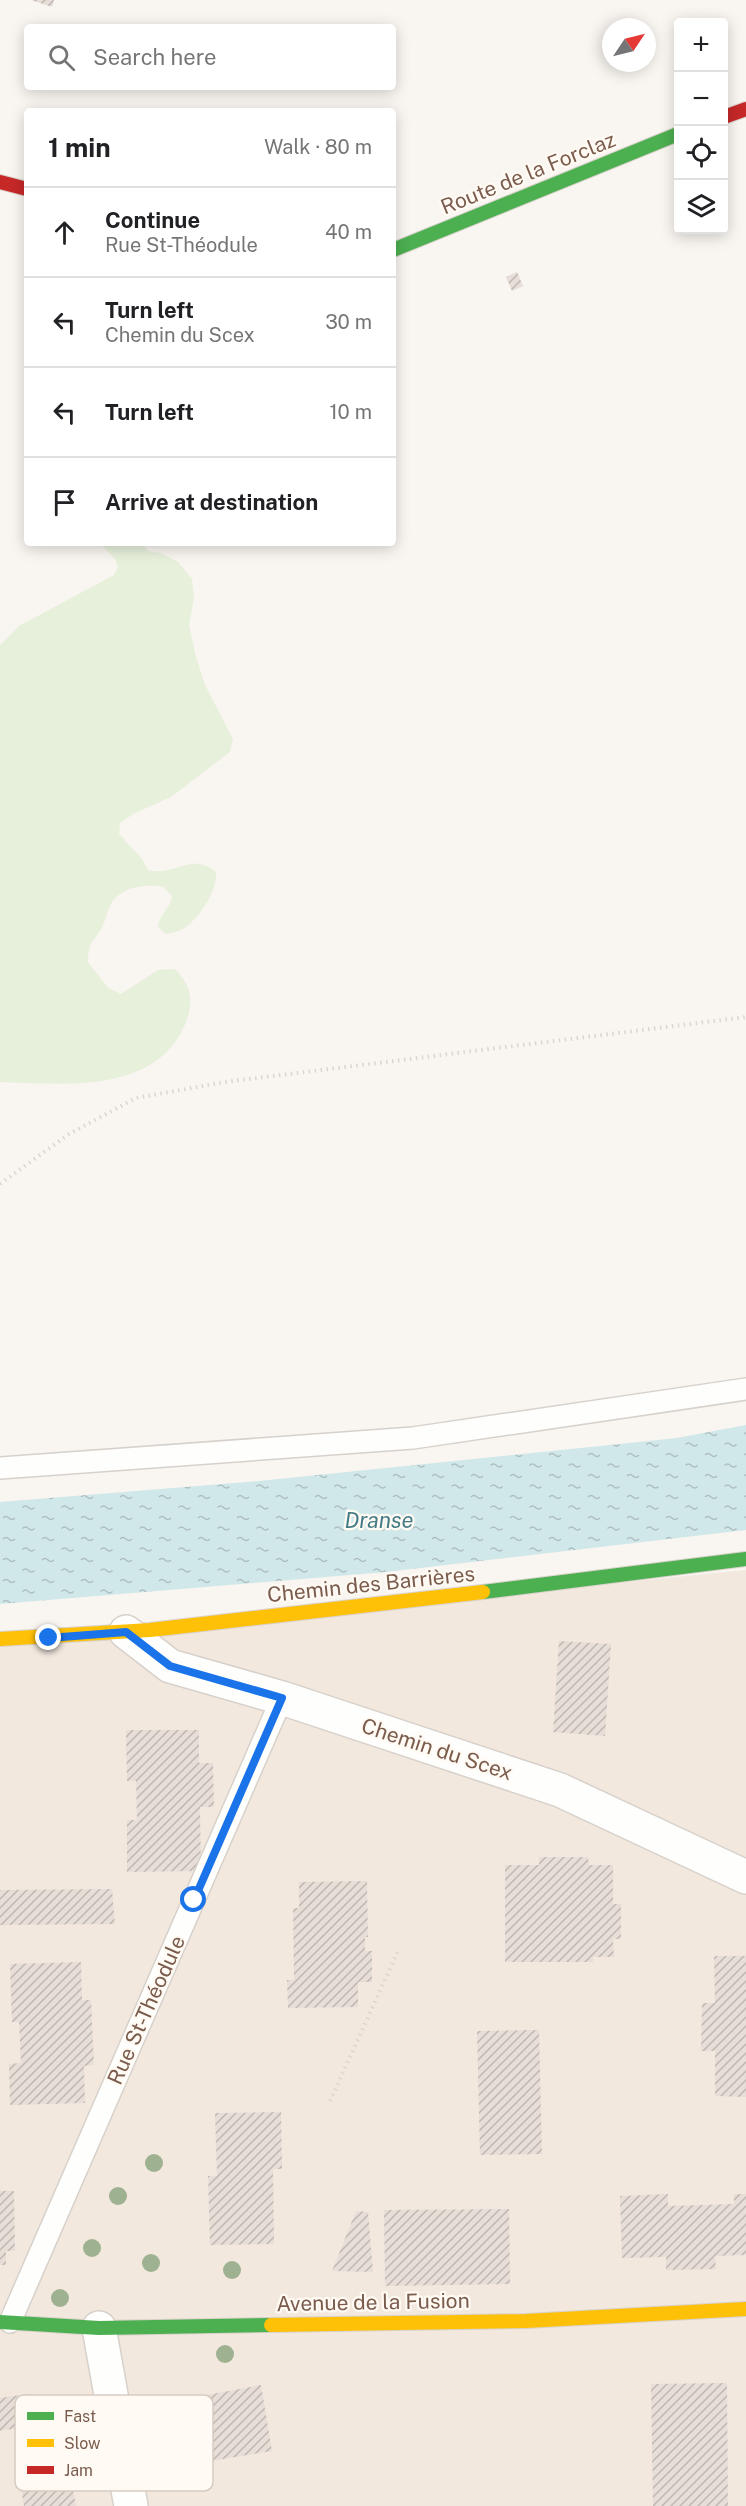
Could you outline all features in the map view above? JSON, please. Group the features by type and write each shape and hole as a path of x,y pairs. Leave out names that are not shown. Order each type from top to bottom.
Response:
{"street":[{"path":"728,115 746,110"},
{"name":"Route de la Forclaz","path":"396,249 674,136"},
{"path":"0,182 24,188"},
{"name":"Chemin des Barrières","path":"0,1639 126,1632 584,1582 746,1559"},
{"name":"Chemin du Scex","path":"126,1632 170,1666 282,1698 560,1790 746,1877"},
{"name":"Avenue de la Fusion","path":"5,2322 99,2328 526,2321 746,2309"},
{"path":"99,2328 111,2395"},
{"path":"128,2491 131,2506"}],"lane":[{"path":"0,1468 413,1438 746,1389"},
{"name":"Rue St-Théodule","path":"5,2322 282,1698"}],"path":[{"path":"0,1184 69,1134 136,1098 225,1082 746,1017"},
{"path":"330,2100 398,1951"}],"shaded area":[{"path":"746,1570 746,2506 0,2506 0,1645"}],"green space":[{"path":"103,546 144,546 148,551 161,553 178,562 192,579 194,598 189,625 196,657 205,685 233,739 230,752 171,797 133,814 120,823 119,834 142,859 148,870 166,870 199,864 216,872 214,887 206,904 181,930 165,934 158,926 172,897 164,887 143,886 122,892 112,902 103,926 90,946 88,962 108,988 121,994 158,970 175,969 188,987 190,1007 186,1022 172,1046 154,1062 131,1074 79,1083 0,1082 0,645 19,626 114,575 118,567 115,559"}],"water":[{"name":"Dranse","path":"746,1425 746,1530 386,1572 0,1604 0,1502 259,1481 677,1438"}],"building":[{"path":"31,0 54,0 52,7"},
{"path":"517,272 523,286 512,291 506,277"},
{"path":"559,1641 611,1644 605,1736 553,1732"},
{"path":"126,1730 199,1730 199,1763 213,1763 214,1807 200,1807 201,1871 127,1872 127,1820 137,1820 136,1781 127,1781"},
{"path":"539,1857 588,1857 589,1865 613,1865 613,1904 621,1904 621,1939 613,1939 614,1957 593,1957 593,1962 505,1962 505,1865 539,1865"},
{"path":"367,1881 368,1937 365,1937 365,1951 372,1951 372,1982 358,1982 358,2007 288,2008 287,1980 294,1980 293,1908 299,1908 299,1882"},
{"path":"112,1889 115,1924 0,1925 0,1890"},
{"path":"714,1956 746,1956 746,2097 715,2096 715,2051 701,2051 702,2003 715,2003"},
{"path":"81,1962 82,2000 91,2000 94,2065 84,2066 85,2103 10,2105 9,2064 21,2063 19,2022 12,2022 10,1964"},
{"path":"539,2030 542,2154 480,2155 477,2031"},
{"path":"281,2112 282,2169 273,2169 274,2244 210,2245 208,2176 217,2176 215,2113"},
{"path":"0,2191 14,2191 15,2251 6,2251 6,2265 0,2265"},
{"path":"668,2194 668,2206 734,2204 734,2194 746,2194 746,2255 715,2256 716,2269 666,2270 666,2257 622,2258 620,2196"},
{"path":"509,2209 510,2284 385,2286 384,2210"},
{"path":"356,2211 368,2212 373,2272 332,2271"},
{"path":"727,2383 728,2506 653,2506 651,2384"},
{"path":"261,2385 272,2451 213,2461 213,2395 206,2395"},
{"path":"15,2396 15,2428 0,2431 0,2398"},
{"path":"21,2491 73,2491 76,2506 24,2506"}],"traffic: fast":[{"path":"396,249 674,136"},
{"path":"483,1592 746,1559"},
{"path":"0,2322 99,2328 271,2325"}],"traffic: slow":[{"path":"0,1639 150,1630 483,1592"},
{"path":"271,2325 526,2321 746,2309"}],"traffic: jam":[{"path":"728,116 746,109"},
{"path":"0,182 24,188"}],"route":[{"path":"49,1638 126,1632 170,1666 282,1698 194,1900"}]}
